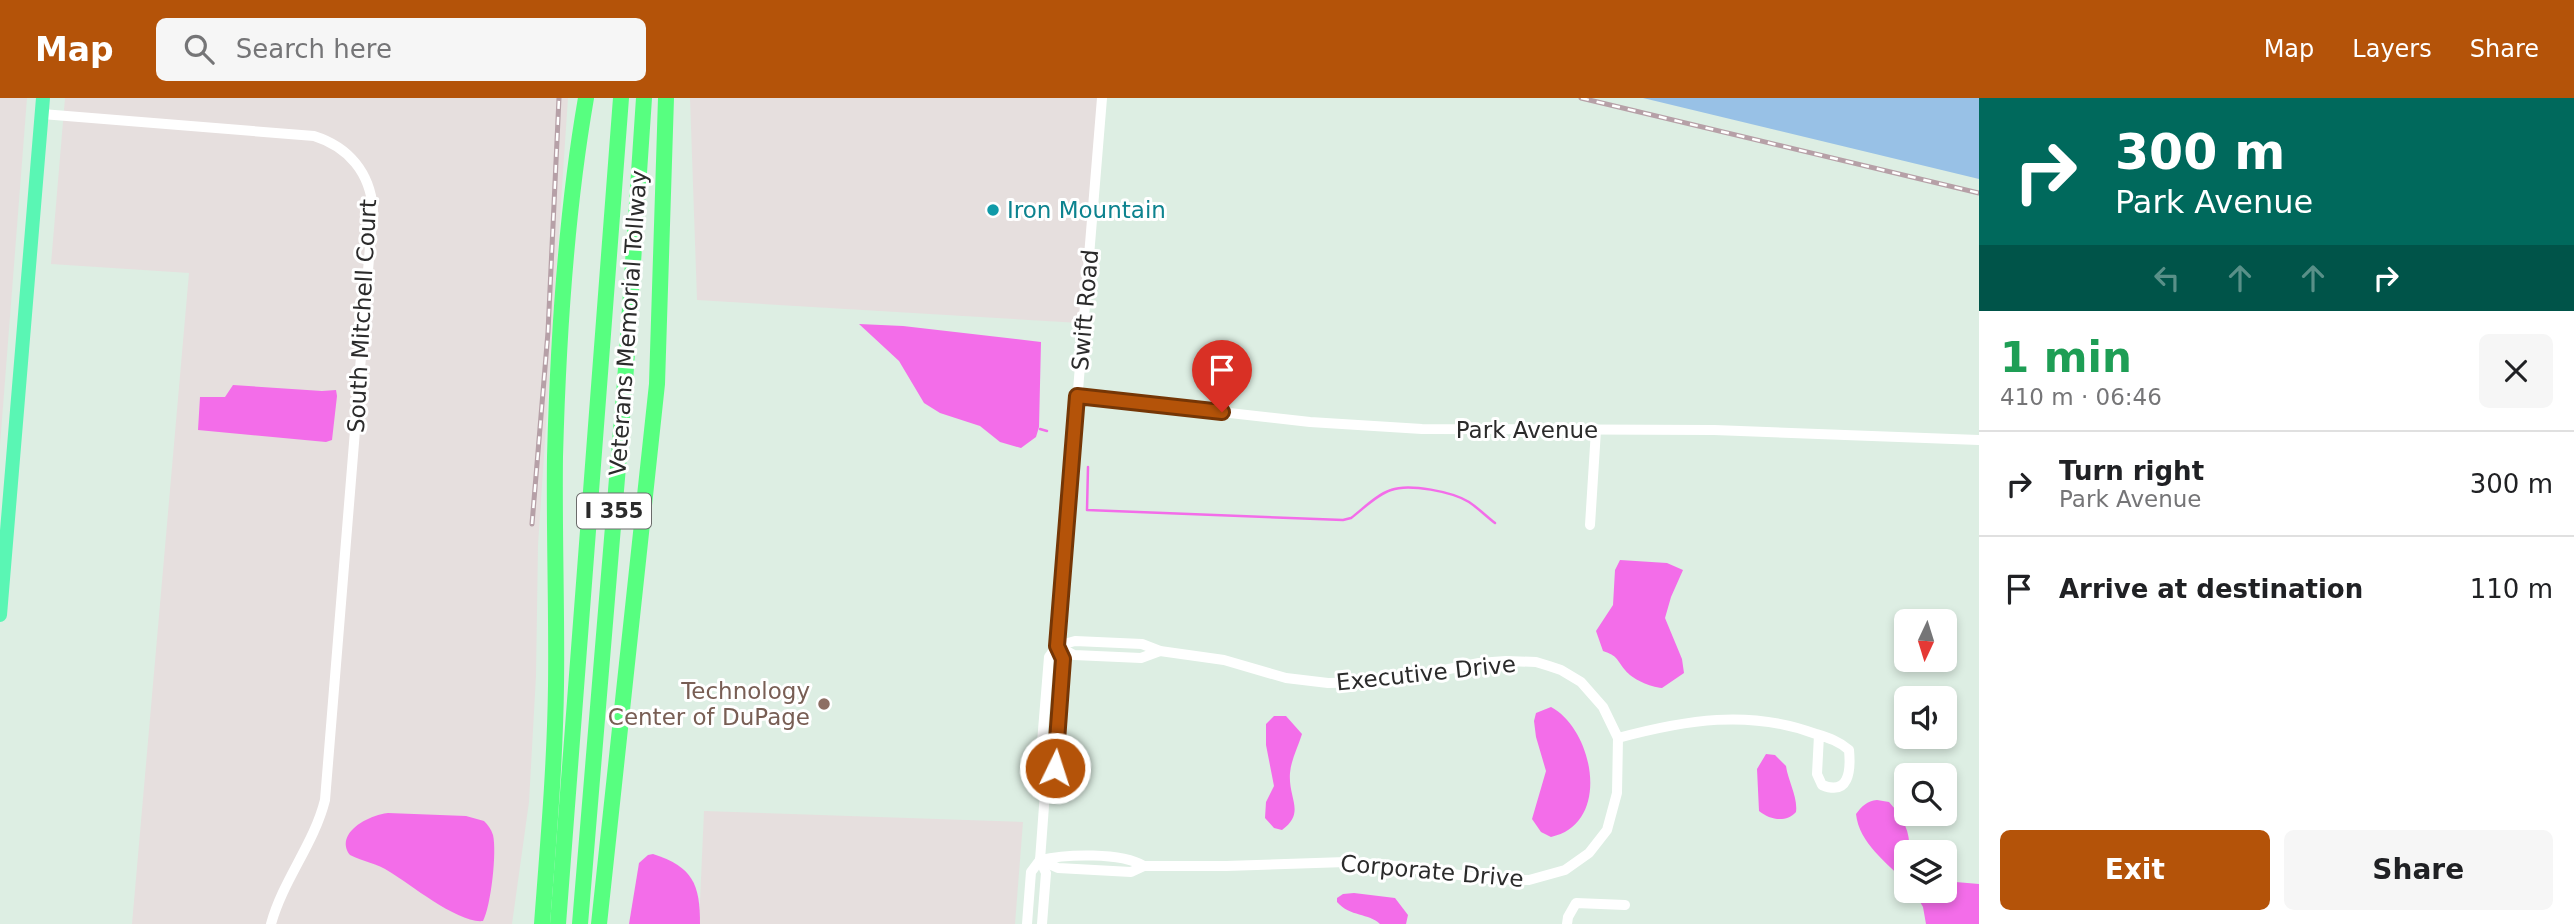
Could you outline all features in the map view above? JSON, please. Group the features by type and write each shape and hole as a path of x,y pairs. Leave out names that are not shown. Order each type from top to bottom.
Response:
{"highway":[{"path":"542,924 556,688 555,456 559,366 576,168 586,98"},
{"name":"Veterans Memorial Tollway","path":"558,924 621,98"},
{"name":"Veterans Memorial Tollway","path":"580,924 624,396 645,98"},
{"path":"599,924 657,384 666,98"},
{"path":"533,924 552,783"},
{"path":"606,924 609,826"}],"main road":[{"path":"0,615 43,98"}],"street":[{"name":"Swift Road","path":"1040,860 1046,779 1055,768 1063,659 1057,646 1102,98"},
{"name":"South Mitchell Court","path":"42,114 314,136 332,143 355,160 367,180 373,209 322,812 280,898 271,924"},
{"name":"Park Avenue","path":"1077,396 1310,422 1461,430 1714,430 1979,440"},
{"path":"1590,525 1596,430"},
{"name":"Executive Drive","path":"1057,646 1075,641 1142,644 1160,651 1199,655 1286,678 1328,683 1384,682 1479,663 1536,662 1561,670 1581,682 1604,708 1618,738"},
{"path":"1618,738 1680,722 1717,718 1770,721 1796,726 1840,742 1849,750 1849,777 1842,786 1832,789 1822,785 1817,774 1819,735"},
{"name":"Corporate Drive","path":"1040,860 1058,868 1130,872 1144,866 1346,862 1488,879 1517,881 1544,878 1577,863 1607,830 1617,793 1618,738"},
{"path":"1027,924 1031,872 1040,860 1046,873 1042,924"},
{"path":"1567,924 1576,903 1625,905"}],"shaded area":[{"path":"0,98 27,98 0,445"},
{"path":"65,98 568,98 538,545 536,676 529,802 512,924 132,924 189,273 51,264"},
{"path":"690,98 1099,98 1080,323 697,300"},
{"path":"1643,98 1979,98 1979,179"},
{"path":"859,324 903,326 1041,342 1039,427 1036,437 1021,448 1000,442 980,426 940,413 924,403 899,361"},
{"path":"233,385 336,390 332,440 326,442 198,430 200,397 225,397"},
{"path":"1620,560 1667,563 1683,570 1665,618 1682,659 1684,673 1662,688 1642,682 1628,673 1614,656 1603,651 1596,631 1613,605 1615,570"},
{"path":"1551,707 1566,719 1578,735 1590,776 1589,796 1583,814 1570,829 1551,837 1541,832 1532,819 1546,771 1534,721 1536,713"},
{"path":"1274,716 1286,716 1302,734 1290,773 1295,811 1282,830 1274,828 1265,818 1266,802 1274,786 1266,745 1266,724"},
{"path":"1766,754 1775,755 1786,766 1796,806 1796,812 1788,818 1773,818 1759,811 1757,769"},
{"path":"1870,801 1889,802 1894,808 1894,826 1905,826 1907,831 1908,840 1894,840 1894,870 1868,843 1858,824 1856,814"},
{"path":"704,811 1023,822 1015,924 699,924"},
{"path":"388,813 466,816 487,824 493,835 494,866 491,892 483,921 448,910 385,869 350,855 346,847 347,839 356,826 372,817"},
{"path":"653,854 677,865 692,879 698,898 700,924 629,924 639,863"},
{"path":"1957,882 1979,884 1979,924 1926,924 1921,903 1957,903"},
{"path":"1343,894 1395,898 1408,915 1406,924 1380,924 1342,907 1337,902 1337,898"}],"waterway":[{"path":"1040,429 1047,431"},
{"path":"1088,467 1087,510 1343,520 1351,518 1385,492 1409,488 1431,490 1462,498 1495,523"}],"railway":[{"path":"532,524 548,332 559,98"},
{"path":"1581,98 1979,193"}],"place":[{"name":"Iron Mountain","path":"993,210"},
{"name":"Technology Center of DuPage","path":"824,704"}],"route":[{"path":"1055,768 1063,659 1057,646 1077,396 1222,412"}]}
